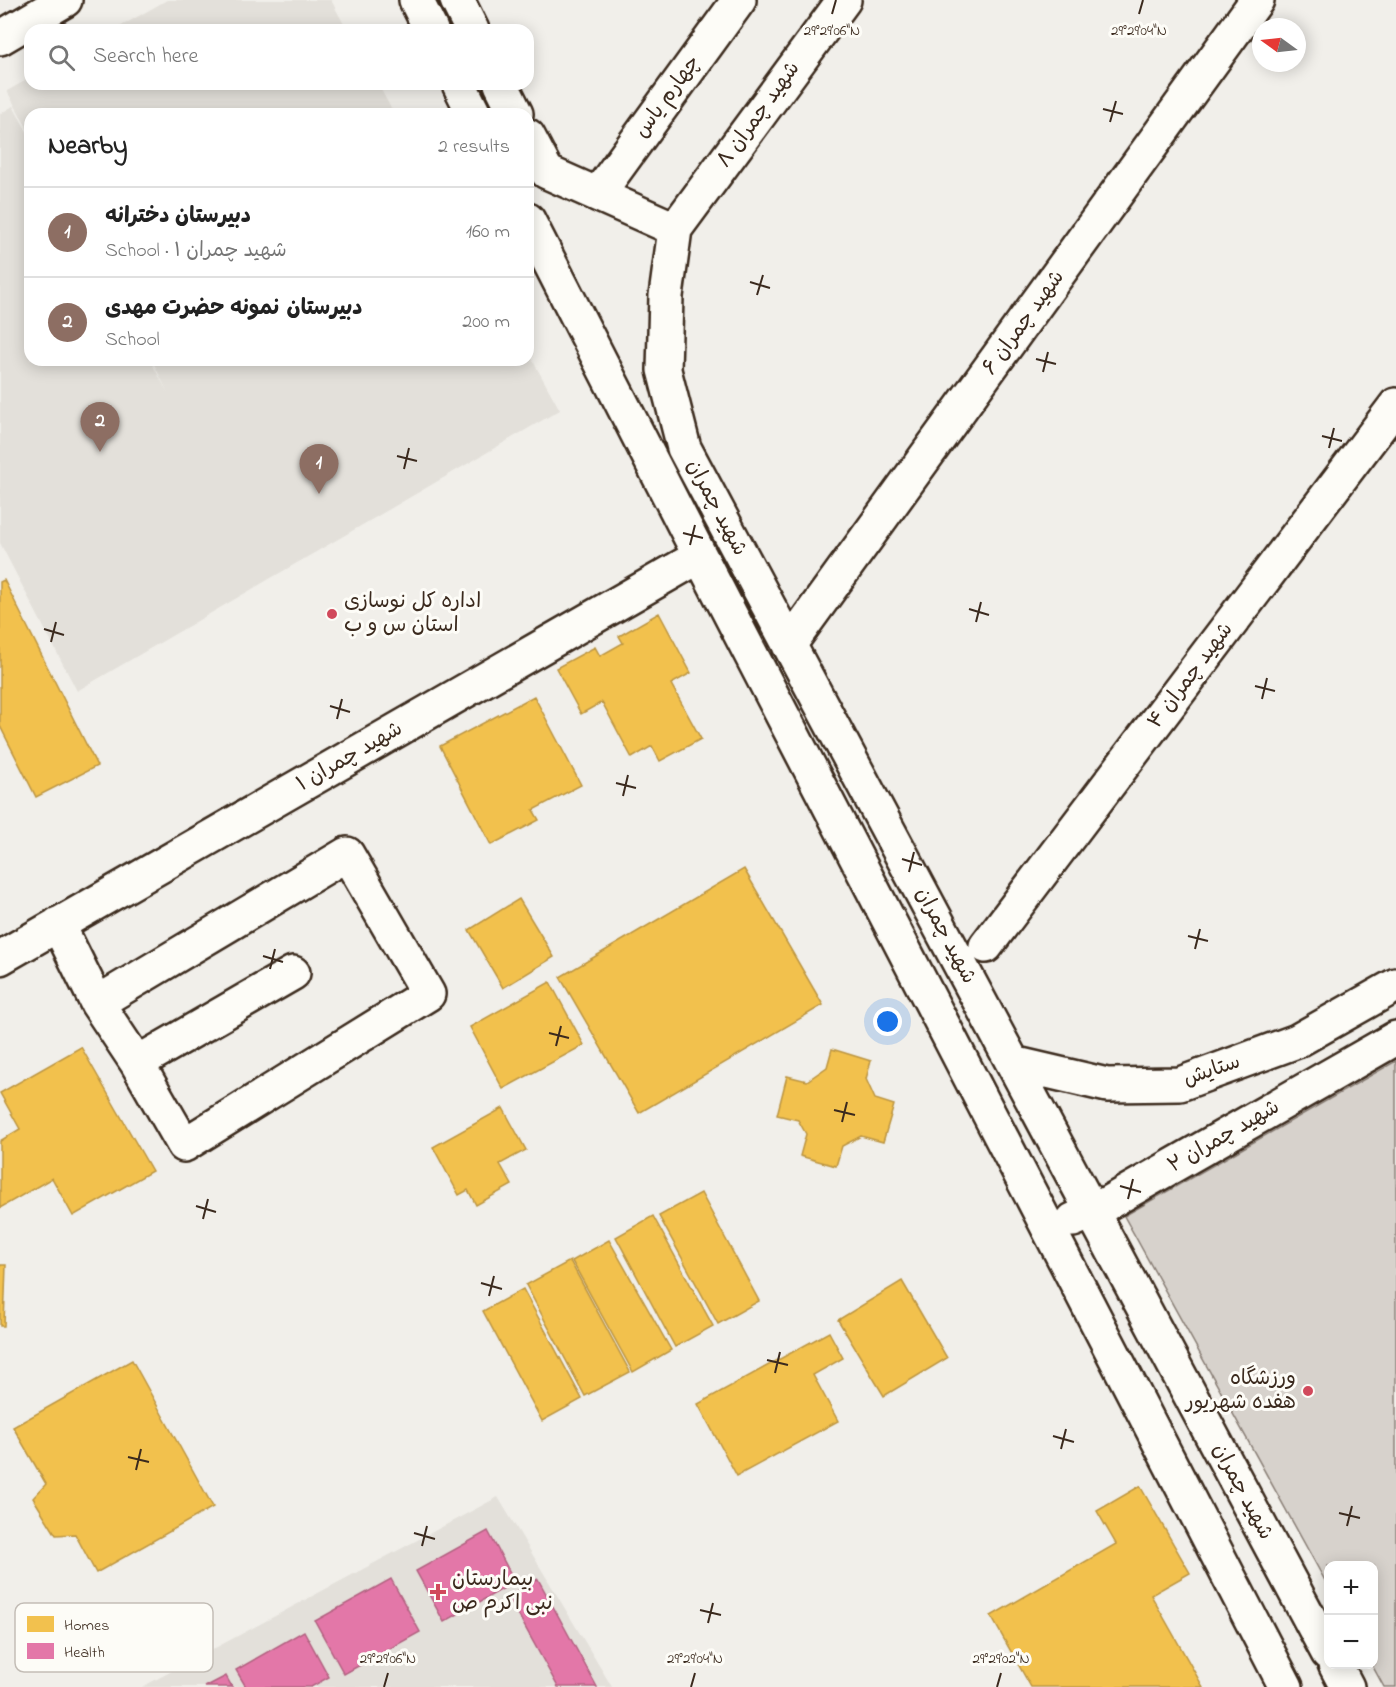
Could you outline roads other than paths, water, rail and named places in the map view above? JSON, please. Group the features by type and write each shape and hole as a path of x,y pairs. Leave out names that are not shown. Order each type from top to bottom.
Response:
{"street":[{"path":"0,38 23,10 65,0"},
{"path":"416,0 428,24"},
{"path":"457,0 469,24"},
{"name":"چهارم یاس","path":"598,194 739,0"},
{"name":"شهید چمران ۸","path":"675,229 844,0"},
{"name":"شهید چمران ۶","path":"789,645 1257,0"},
{"path":"462,90 471,108"},
{"path":"504,90 513,108"},
{"path":"534,147 547,172 675,229"},
{"name":"شهید چمران","path":"675,229 666,296 664,370 684,448 1324,1644"},
{"name":"شهید چمران","path":"534,232 1286,1687"},
{"name":"شهید چمران ۴","path":"986,946 1396,405"},
{"name":"شهید چمران ۱","path":"0,957 700,556"},
{"path":"58,924 97,1003 137,1062 184,1145 428,994 347,854 97,1003"},
{"path":"137,1062 293,973"},
{"name":"ستایش","path":"1013,1063 1107,1085 1180,1084 1297,1041 1396,985"},
{"name":"شهید چمران ۲","path":"1049,1230 1092,1212 1396,1038"},
{"path":"1337,1669 1347,1687"}],"place":[{"name":"دبیرستان نمونه حضرت مهدی","path":"100,452"},
{"name":"دبیرستان دخترانه","path":"319,494"},
{"name":"اداره کل نوسازی استان س و ب","path":"332,614"},
{"name":"ورزشگاه هفده شهریور","path":"1308,1391"},
{"name":"بیمارستان نبی اکرم ص","path":"438,1592"}]}
